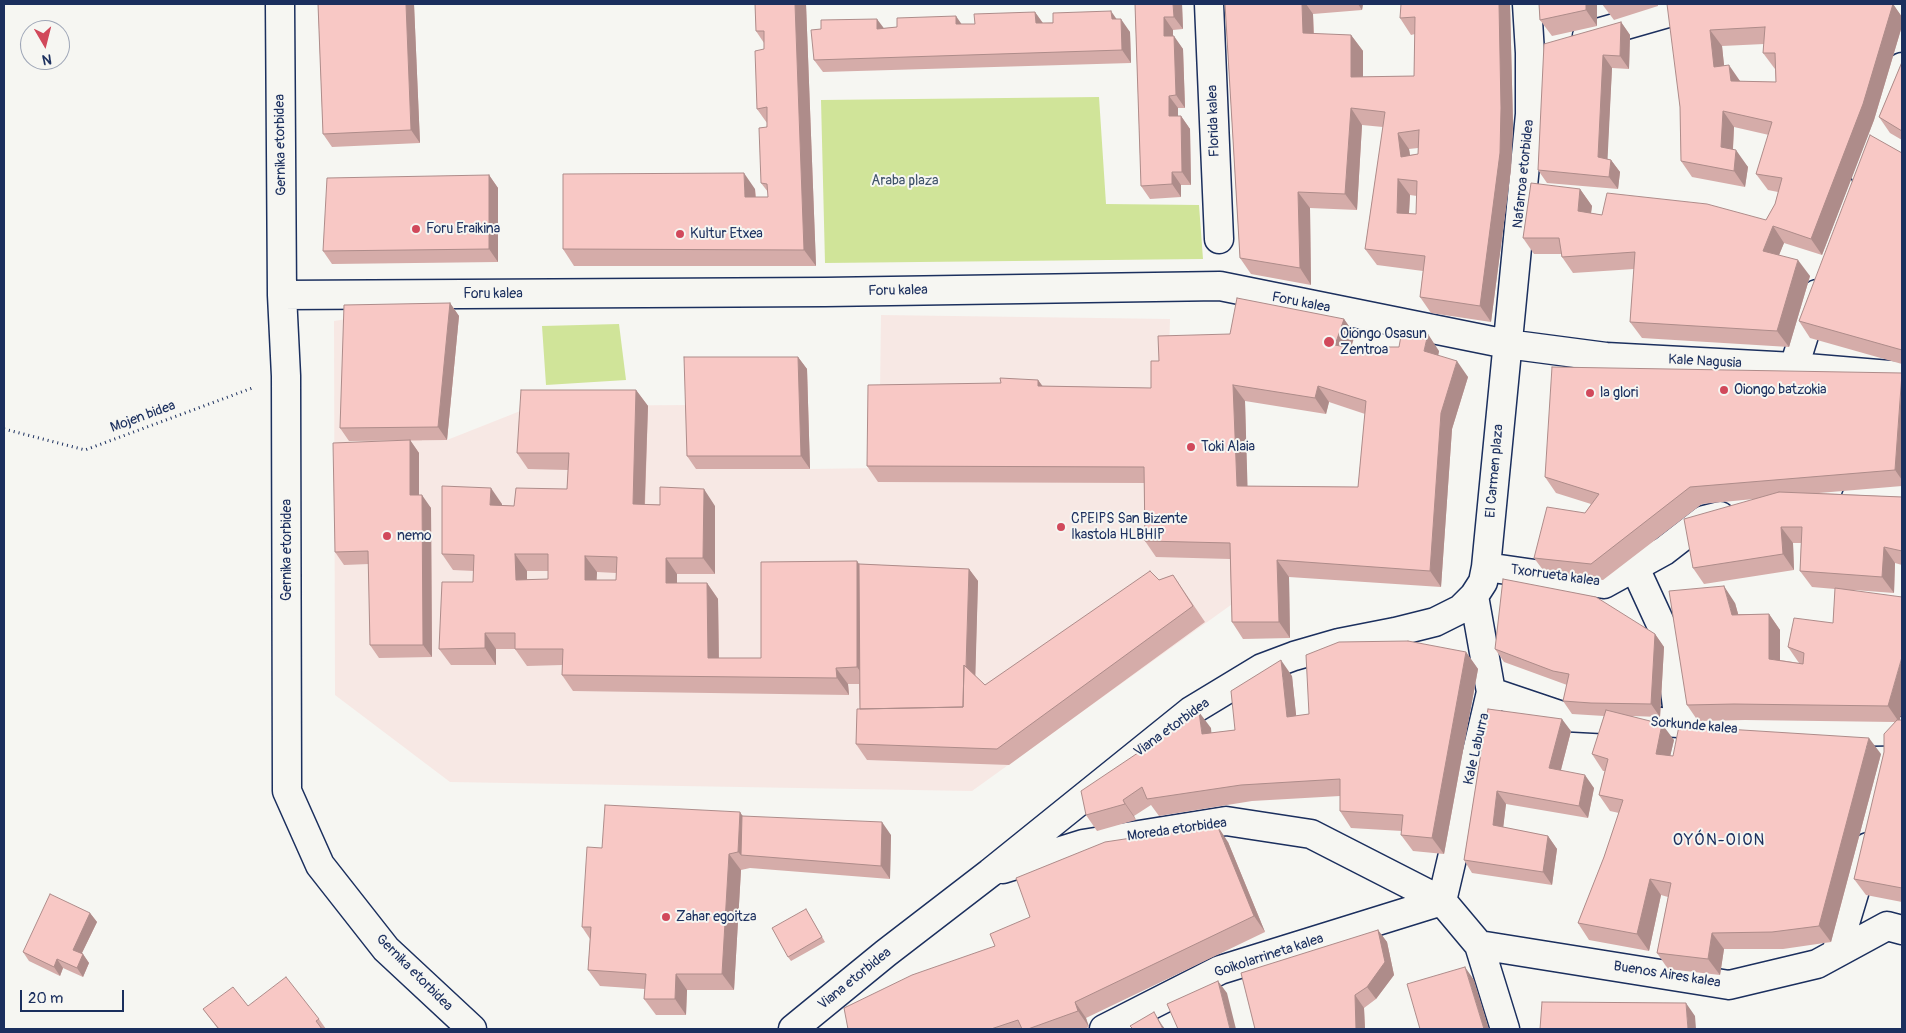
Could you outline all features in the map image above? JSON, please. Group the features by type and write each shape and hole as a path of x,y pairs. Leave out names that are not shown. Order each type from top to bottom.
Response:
{"street":[{"name":"Gernika etorbidea","path":"280,4 282,295 286,376 287,790 320,865 386,949 472,1029"},
{"name":"Florida kalea","path":"1209,4 1219,239"},
{"name":"Nafarroa etorbidea","path":"1507,344 1530,114 1530,53 1527,4"},
{"path":"1530,53 1698,4"},
{"path":"1855,197 1891,142 1902,67"},
{"path":"1794,367 1825,267"},
{"name":"Foru kalea","path":"282,295 816,292 1220,286 1507,344"},
{"name":"Kale Nagusia","path":"1507,344 1606,357 1794,367 1902,376"},
{"name":"El Carmen plaza","path":"1474,596 1483,582 1486,567 1507,344"},
{"path":"1836,499 1902,496"},
{"name":"Txorrueta kalea","path":"1486,567 1604,584 1664,552 1704,520 1742,511"},
{"path":"1635,568 1669,642 1679,723"},
{"name":"Kale Laburra","path":"1442,901 1491,692 1474,596"},
{"name":"Viana etorbidea","path":"793,1029 1191,711 1262,668 1294,656 1339,643 1436,622 1461,609 1474,596"},
{"name":"Sorkunde kalea","path":"1491,692 1565,717 1679,723 1774,733 1892,732"},
{"path":"1888,760 1892,732"},
{"name":"Moreda etorbidea","path":"990,873 1083,844 1226,821 1311,834 1442,901"},
{"path":"1836,953 1874,825"},
{"path":"1442,901 1479,945 1505,1029"},
{"name":"Goikolarrineta kalea","path":"1104,1029 1220,970 1442,901"},
{"name":"Buenos Aires kalea","path":"1479,945 1729,985 1816,964 1836,953 1897,934"}],"path":[{"name":"Mojen bidea","path":"4,429 85,450 286,376"}],"shaded area":[{"path":"881,315 1170,319 1169,352 1245,401 1248,502 1242,597 972,791 450,782 335,695 334,321 353,318 459,316 447,440 533,406 694,405 693,370 807,369 810,469 879,468"}],"green space":[{"name":"Araba plaza","path":"1099,97 1106,204 1199,205 1203,259 825,263 821,100"},
{"path":"619,324 626,380 546,385 542,326"}],"building":[{"path":"318,4 406,4 411,130 323,134"},
{"path":"755,4 795,4 804,250 563,249 563,174 744,173 745,197 768,197 767,184 761,183 759,128 767,127 767,107 757,109 755,51 764,49 764,31 756,31"},
{"path":"1135,4 1173,4 1174,17 1164,17 1164,36 1174,36 1176,95 1169,96 1169,116 1181,116 1182,172 1172,172 1172,184 1141,186"},
{"path":"1225,4 1302,4 1303,33 1351,35 1351,77 1414,76 1415,17 1400,18 1401,4 1499,4 1500,153 1480,306 1420,297 1425,256 1365,249 1385,112 1351,108 1345,194 1298,192 1300,268 1240,258","holes":["1419,130 1418,154 1401,157 1398,133","1398,179 1417,181 1416,214 1397,213"]},
{"path":"1539,4 1586,4 1586,10 1540,20"},
{"path":"1667,4 1893,4 1863,104 1811,239 1773,226 1763,251 1798,260 1777,331 1630,322 1635,252 1562,257 1559,238 1523,238 1531,183 1580,189 1578,211 1602,215 1607,193 1707,204 1766,220 1775,204 1782,178 1756,174 1772,122 1723,111 1721,147 1736,150 1734,171 1681,161 1680,107","holes":["1765,27 1763,53 1775,53 1776,82 1731,81 1729,65 1714,67 1710,30"]},
{"path":"1111,11 1112,19 1121,19 1122,50 814,60 811,30 821,29 821,20 877,19 877,29 897,27 897,18 956,16 956,24 975,24 974,14 1035,12 1036,23 1053,23 1053,13"},
{"path":"1621,22 1620,56 1603,55 1598,157 1611,160 1609,177 1538,170 1544,44"},
{"path":"1902,62 1902,131 1879,117"},
{"path":"1870,135 1902,153 1902,350 1799,321"},
{"name":"Foru Eraikina","path":"489,175 489,249 323,251 327,178"},
{"path":"1237,298 1344,319 1335,345 1376,353 1377,347 1399,347 1402,330 1428,334 1424,351 1457,361 1441,413 1430,571 1277,560 1279,622 1232,622 1230,543 1145,541 1144,467 867,466 868,385 1001,383 1000,378 1038,380 1038,386 1151,388 1151,361 1159,361 1158,336 1230,334","holes":["1233,385 1315,398 1318,386 1366,401 1358,487 1237,486"]},
{"path":"450,303 438,427 340,428 344,305"},
{"path":"684,357 798,357 801,456 687,456"},
{"path":"1552,367 1902,373 1895,470 1690,487 1591,564 1534,558 1547,507 1585,513 1599,494 1545,477"},
{"path":"521,390 636,390 633,504 660,505 660,487 704,489 703,558 666,558 666,583 707,583 708,658 761,658 761,562 857,561 857,667 836,668 837,678 562,675 563,649 515,649 515,633 485,633 485,648 439,649 442,582 473,582 474,555 442,554 442,486 491,488 490,505 514,506 516,488 567,489 569,453 517,453","holes":["515,554 548,554 548,579 516,580","585,556 617,557 616,580 585,580"]},
{"name":"nemo","path":"410,440 410,495 422,495 423,645 370,645 368,551 335,552 333,443"},
{"path":"1779,492 1902,497 1902,551 1884,547 1882,577 1800,571 1802,527 1781,527 1783,554 1693,568 1684,519"},
{"path":"859,564 969,569 963,707 860,709"},
{"path":"1150,571 1159,580 1173,575 1193,606 997,749 856,744 857,709 963,707 964,665 985,685"},
{"path":"1503,579 1596,597 1655,634 1651,704 1563,701 1569,674 1553,671 1495,649"},
{"path":"1724,586 1732,615 1769,614 1769,659 1803,664 1804,653 1788,647 1794,618 1833,623 1835,588 1902,597 1902,657 1888,706 1687,705 1669,591"},
{"path":"1408,641 1466,652 1432,838 1401,835 1403,815 1340,811 1340,779 1241,785 1147,799 1142,787 1123,800 1125,804 1086,815 1081,791 1199,712 1202,734 1235,730 1231,691 1281,660 1287,717 1309,714 1306,655 1339,642"},
{"path":"1488,709 1562,719 1549,768 1585,775 1579,806 1497,791 1493,825 1548,836 1543,872 1464,860"},
{"path":"1606,710 1662,724 1656,754 1673,756 1679,726 1869,738 1819,926 1772,932 1712,933 1708,959 1657,953 1671,883 1650,879 1637,934 1578,923 1604,857 1623,800 1599,795 1608,759 1592,754"},
{"path":"1897,720 1902,720 1902,888 1854,879 1884,752 1884,734"},
{"name":"Zahar egoitza","path":"605,805 740,812 738,852 729,854 722,974 676,974 675,999 644,999 646,974 588,970 591,927 582,927 587,847 602,848"},
{"path":"742,816 882,822 881,866 741,855"},
{"path":"1217,825 1254,916 1075,1002 1078,1011 1028,1029 1022,1029 1018,1020 991,1029 848,1029 844,1008 912,975 995,946 990,934 1030,917 1016,878 1105,842"},
{"path":"50,894 90,913 73,950 83,954 77,968 57,959 54,967 23,952"},
{"path":"806,909 822,937 788,957 772,928"},
{"path":"1378,930 1385,962 1367,987 1355,995 1356,1029 1255,1029 1241,973"},
{"path":"1465,967 1484,1029 1420,1029 1407,984"},
{"path":"286,977 319,1019 316,1021 322,1029 219,1029 203,1009 233,987 248,1006"},
{"path":"1218,981 1230,1029 1178,1029 1167,1004"},
{"path":"1542,1002 1686,1003 1688,1029 1540,1029"},
{"path":"1154,1012 1163,1029 1133,1029 1130,1026"}],"place":[{"name":"Foru Eraikina","path":"416,229"},
{"name":"Kultur Etxea","path":"680,234"},
{"name":"Oiongo Osasun Zentroa","path":"1329,342"},
{"name":"Oiongo batzokia","path":"1724,390"},
{"name":"la glori","path":"1590,393"},
{"name":"Toki Alaia","path":"1191,447"},
{"name":"CPEIPS San Bizente Ikastola HLBHIP","path":"1061,527"},
{"name":"nemo","path":"387,536"},
{"name":"Zahar egoitza","path":"666,917"}],"district":[{"name":"OYÓN-OION","path":"1719,841"}]}
